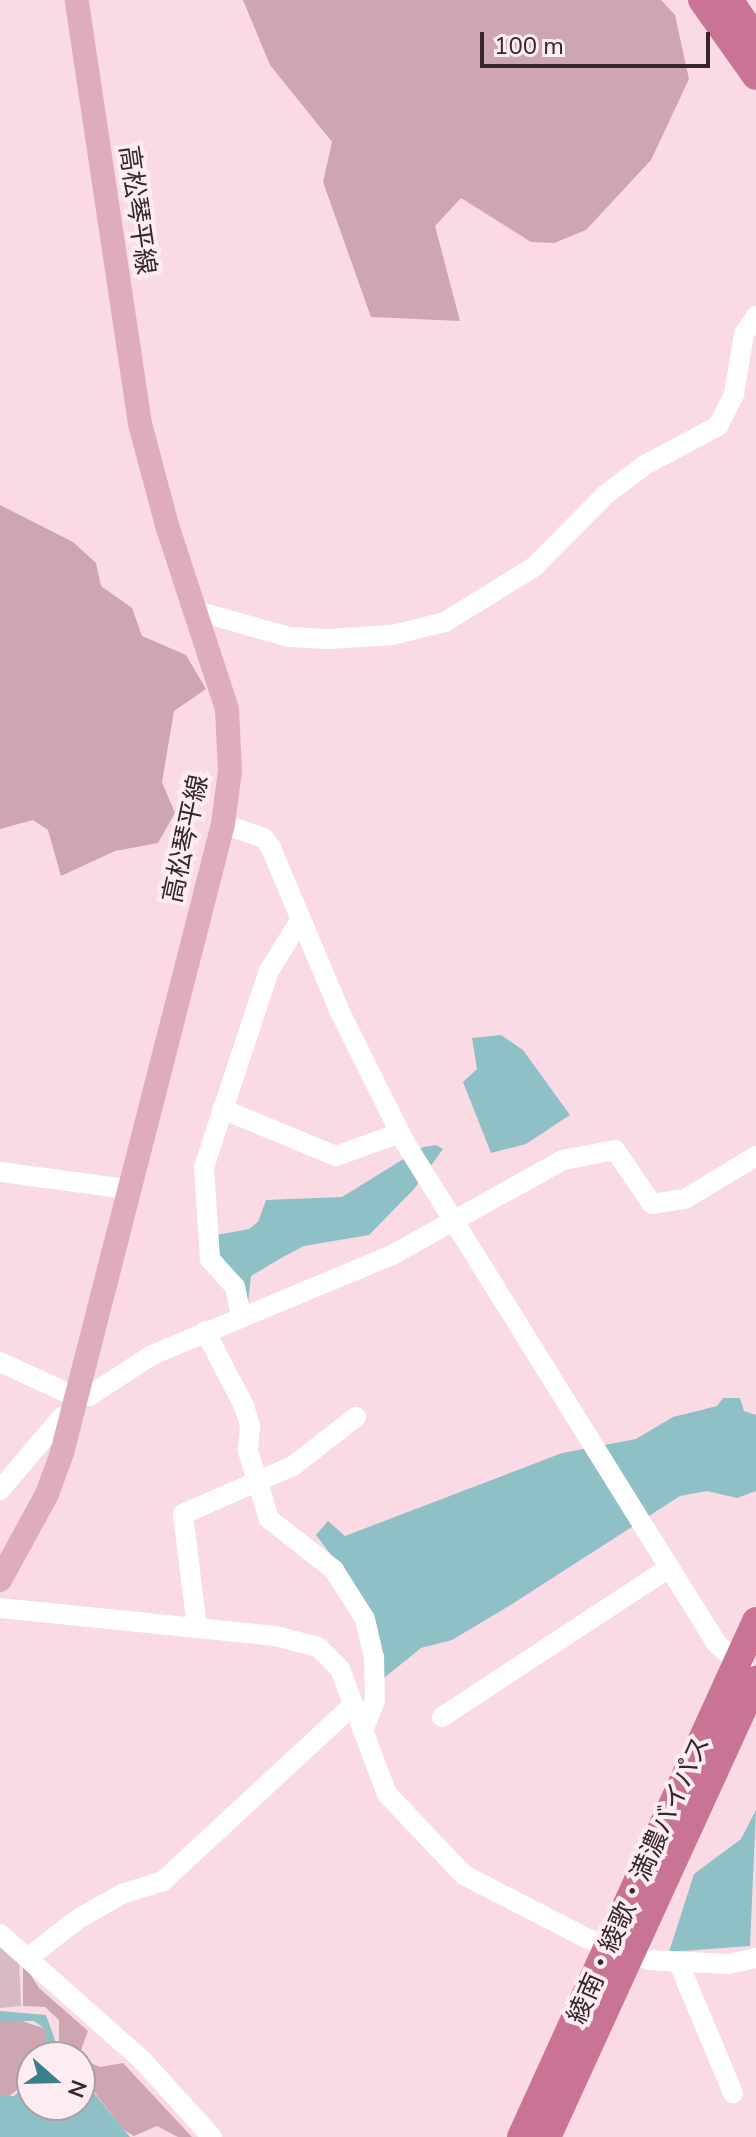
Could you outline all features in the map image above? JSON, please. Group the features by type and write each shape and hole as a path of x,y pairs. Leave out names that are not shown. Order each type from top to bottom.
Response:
{"highway":[{"path":"702,0 756,76"},
{"path":"729,0 756,39"},
{"name":"綾南・綾歌・満濃バイパス","path":"521,2137 621,1950 750,1673 756,1621"},
{"name":"綾南・綾歌・満濃バイパス","path":"547,2137 621,1950"}],"main road":[{"name":"高松琴平線","path":"0,1580 47,1494 74,1406 223,824 230,771 227,709 140,424 77,0"}],"street":[{"path":"197,611 289,637 328,639 392,635 445,622 534,567 605,495 645,465 718,426 734,394 744,334 756,316"},
{"path":"223,824 264,838 402,1137 436,1196 669,1568 750,1673"},
{"path":"241,1317 241,1300 218,1274 205,1238 204,1167 269,971 301,919"},
{"path":"222,1109 336,1156 402,1137"},
{"path":"0,1490 74,1406 152,1355 377,1262 453,1224 563,1160 604,1149 622,1157 652,1204 685,1199 756,1156"},
{"path":"0,1172 128,1189"},
{"path":"205,1331 244,1406 256,1481 269,1519 334,1570 365,1619 374,1657 375,1700 363,1732"},
{"path":"0,1362 74,1406"},
{"path":"197,1628 183,1514 302,1461 356,1417"},
{"path":"442,1717 669,1568"},
{"path":"0,1608 276,1636 318,1647 335,1661 387,1794 464,1875 621,1950 679,1964 756,1958"},
{"path":"29,1957 78,1919 122,1894 163,1881 353,1705"},
{"path":"0,1934 143,2061 212,2137"},
{"path":"679,1964 733,2093"}],"shaded area":[{"path":"243,0 661,0 675,15 689,79 651,160 586,230 554,243 531,242 461,198 435,226 460,321 371,317 323,182 332,142 270,65"},
{"path":"0,505 73,542 96,563 101,586 132,608 142,636 186,655 206,689 174,711 162,782 175,813 158,843 115,851 61,876 48,830 33,820 0,829"},
{"path":"0,1946 19,1960 21,2006 0,2008"},
{"path":"23,1963 39,1988 88,2031 84,2041 59,2041 59,2020 45,2007 23,2006"},
{"path":"13,2018 46,2029 48,2041 16,2041 16,2091 8,2097 0,2096 0,2021"},
{"path":"123,2063 192,2137 178,2137 157,2126 134,2136 124,2130 96,2094 96,2065"}],"water":[{"path":"501,1035 523,1050 570,1115 526,1144 491,1153 463,1082 477,1069 472,1038"},
{"path":"436,1145 443,1149 414,1189 369,1235 304,1246 283,1257 251,1276 248,1303 243,1288 223,1268 211,1236 249,1229 258,1222 266,1200 342,1197 423,1147"},
{"path":"723,1398 740,1398 744,1411 756,1415 756,1491 737,1498 707,1491 680,1496 452,1640 421,1648 379,1682 347,1576 316,1535 328,1521 345,1536 562,1453 636,1439 673,1417 717,1406"},
{"path":"756,1810 750,1946 669,1952 694,1874 741,1839"},
{"path":"0,2011 46,2015 55,2041 46,2041 45,2029 34,2021 0,2021"},
{"path":"16,2094 16,2121 96,2121 96,2095 130,2137 0,2137 0,2096"}]}
